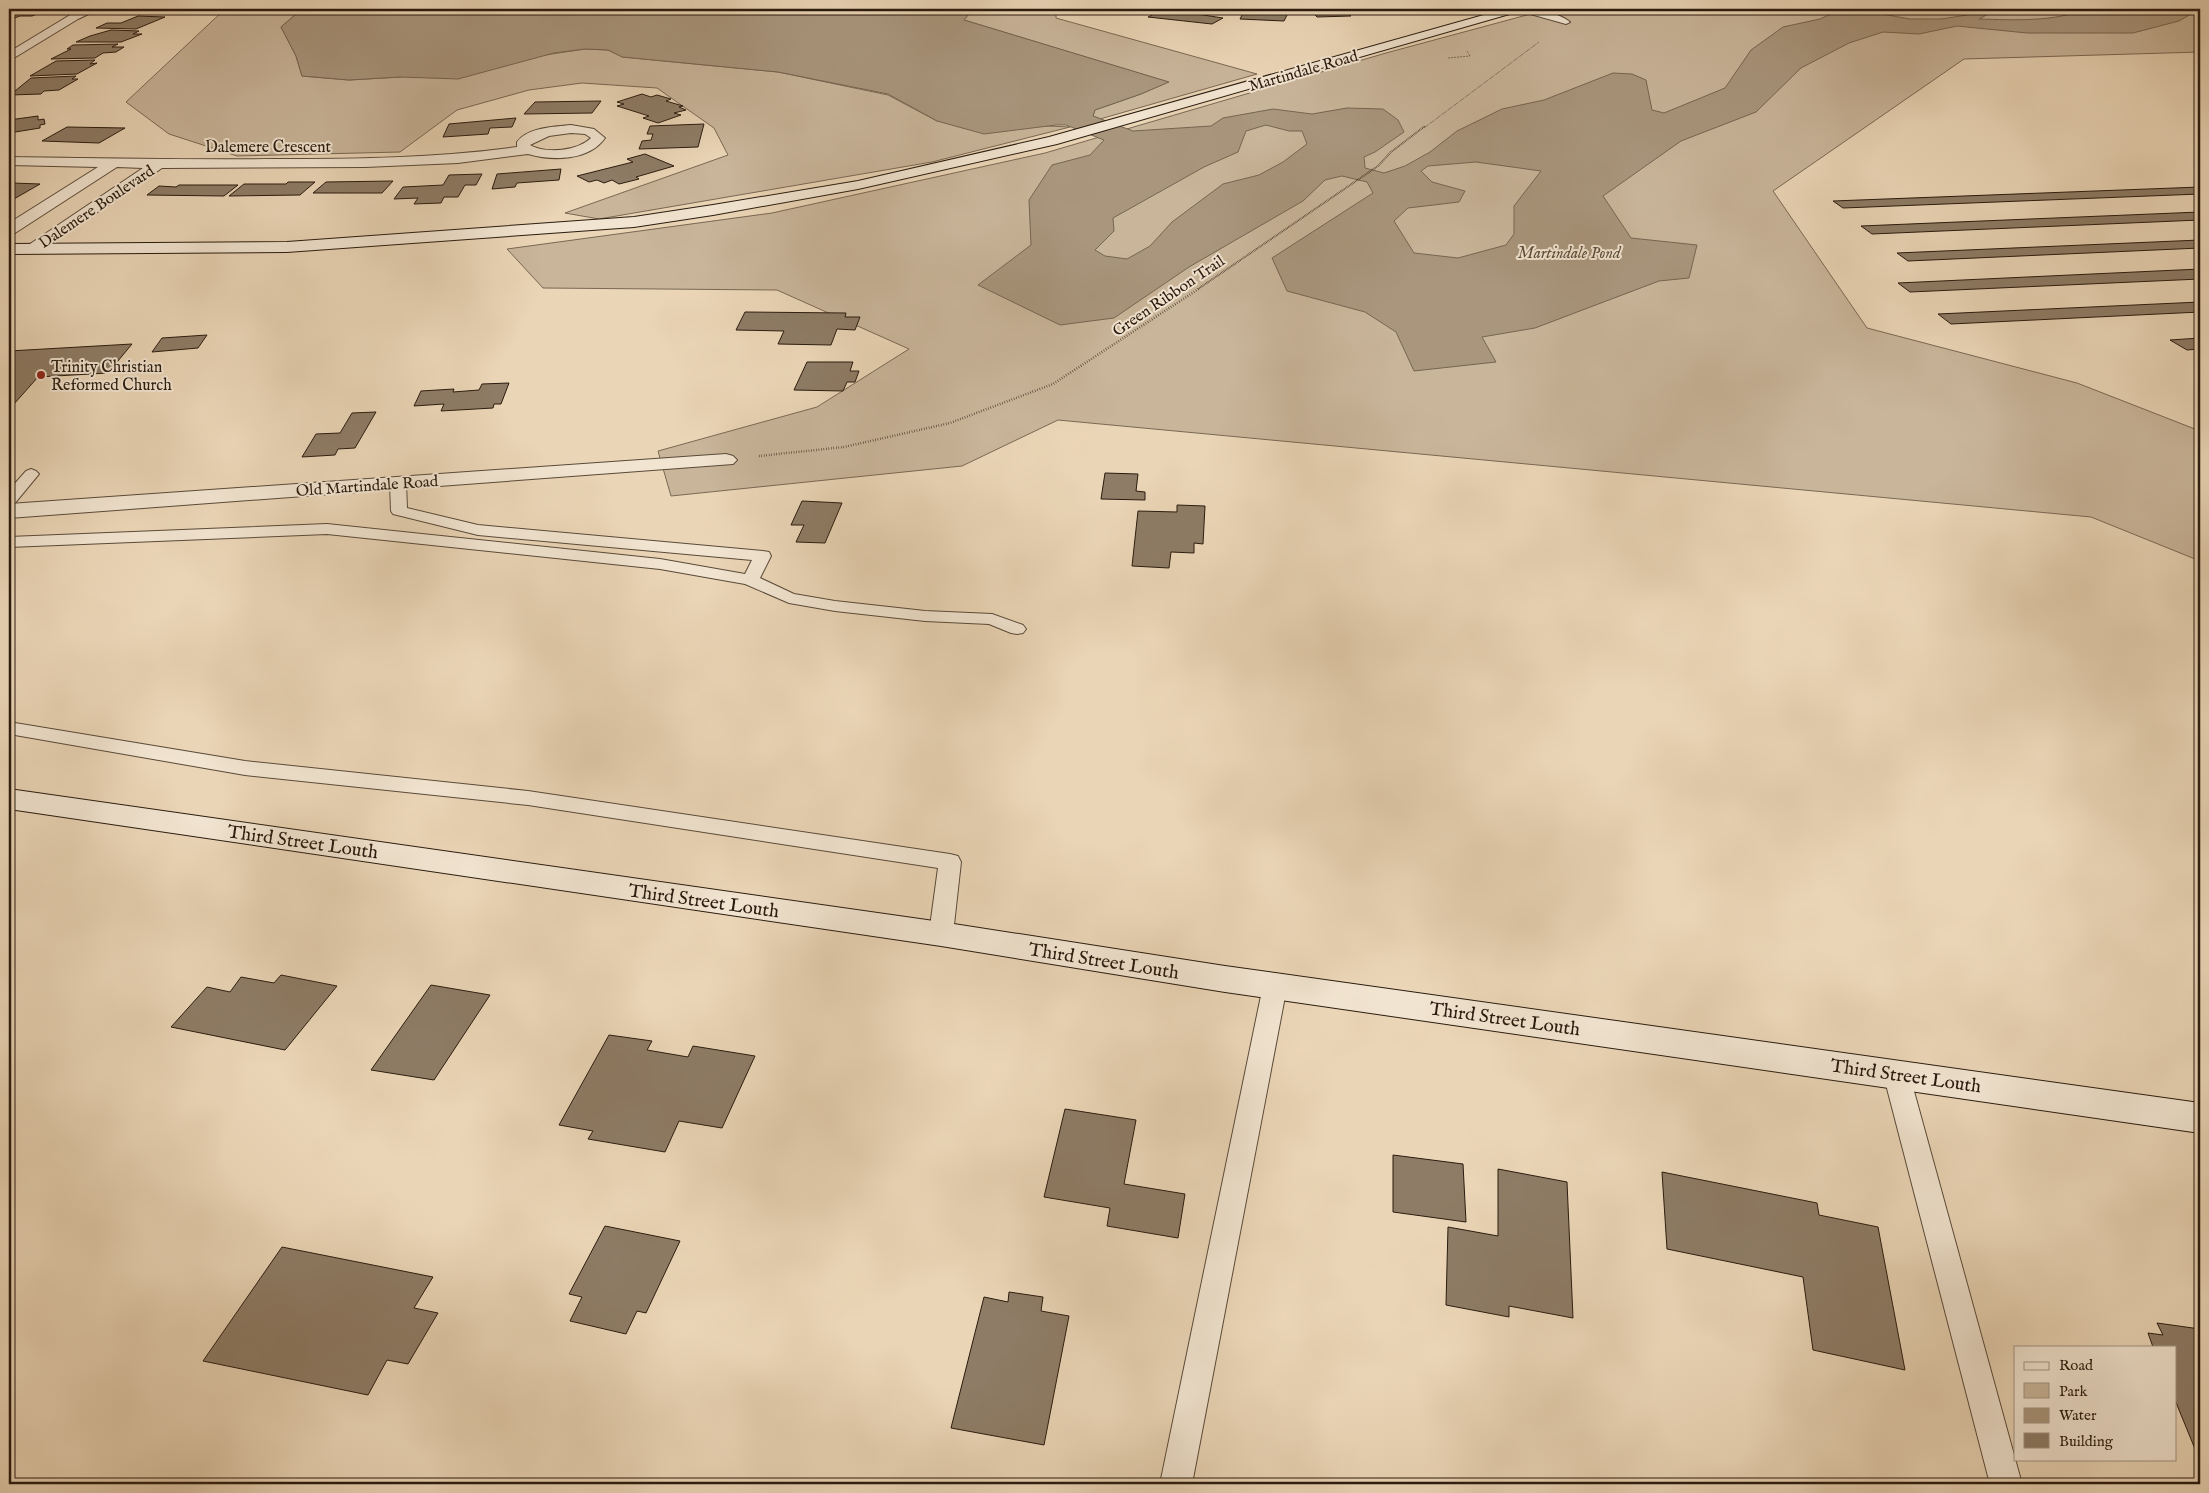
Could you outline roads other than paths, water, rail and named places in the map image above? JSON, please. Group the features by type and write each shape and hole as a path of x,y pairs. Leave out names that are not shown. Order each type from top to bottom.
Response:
{"main road":[{"path":"9,58 74,17 94,9"},
{"name":"Martindale Road","path":"33,249 287,247 634,222 858,185 1052,140 1172,108 1516,9"},
{"name":"Dalemere Crescent","path":"9,161 159,164 374,163 458,159 527,150"},
{"name":"Dalemere Boulevard","path":"9,230 114,163"},
{"name":"Dalemere Boulevard","path":"33,249 159,164"},
{"path":"9,249 33,249"},
{"name":"Old Martindale Road","path":"9,511 726,460"},
{"name":"Third Street Louth","path":"9,799 941,934 1054,954 2200,1118"}],"lane":[{"path":"1516,9 1557,18 1566,22"},
{"path":"9,500 31,474"},
{"path":"398,483 399,511 478,530 763,556 750,580"},
{"path":"9,542 328,529 660,564 750,580 789,598 835,606 924,616 992,619 1017,629"},
{"path":"9,728 245,768 528,798 950,862 941,934"},
{"path":"1176,1484 1275,986"},
{"path":"1896,1073 2006,1484"}],"water":[{"name":"Martindale Pond","path":"302,9 973,9 964,20 1169,82 1095,110 1093,116 1133,131 1211,126 1223,118 1273,109 1312,114 1347,108 1383,109 1398,120 1404,132 1375,152 1364,157 1365,168 1384,173 1405,166 1430,152 1457,131 1502,109 1544,100 1613,73 1632,74 1646,80 1652,110 1664,113 1725,88 1751,50 1783,27 1820,19 1833,13 1882,14 1910,19 1941,19 1967,15 1983,9 1993,9 1994,11 1979,19 2020,20 2061,16 2086,9 2200,9 2179,21 2133,33 2027,33 1957,26 1919,34 1883,32 1849,43 1801,68 1756,112 1681,141 1603,196 1631,238 1697,245 1689,278 1659,281 1535,328 1482,337 1496,362 1414,371 1396,332 1365,312 1287,291 1272,258 1373,193 1367,182 1342,176 1325,180 1303,201 1189,267 1114,318 1060,325 978,285 1031,245 1029,200 1052,165 1090,155 1104,140 1066,125 984,134 937,121 888,94 778,72 622,57 608,50 585,49 554,53 458,79 400,77 349,80 302,76 296,56 281,27","holes":["1266,125 1289,131 1302,131 1307,144 1283,162 1259,175 1223,184 1172,222 1150,246 1127,259 1105,256 1095,250 1114,231 1113,218 1204,167 1238,152 1246,131","1476,162 1541,171 1514,206 1514,234 1506,245 1458,258 1414,253 1394,221 1408,208 1459,202 1465,191 1432,182 1421,171 1428,166"]}],"place":[{"name":"Trinity Christian Reformed Church","path":"41,375"}]}
